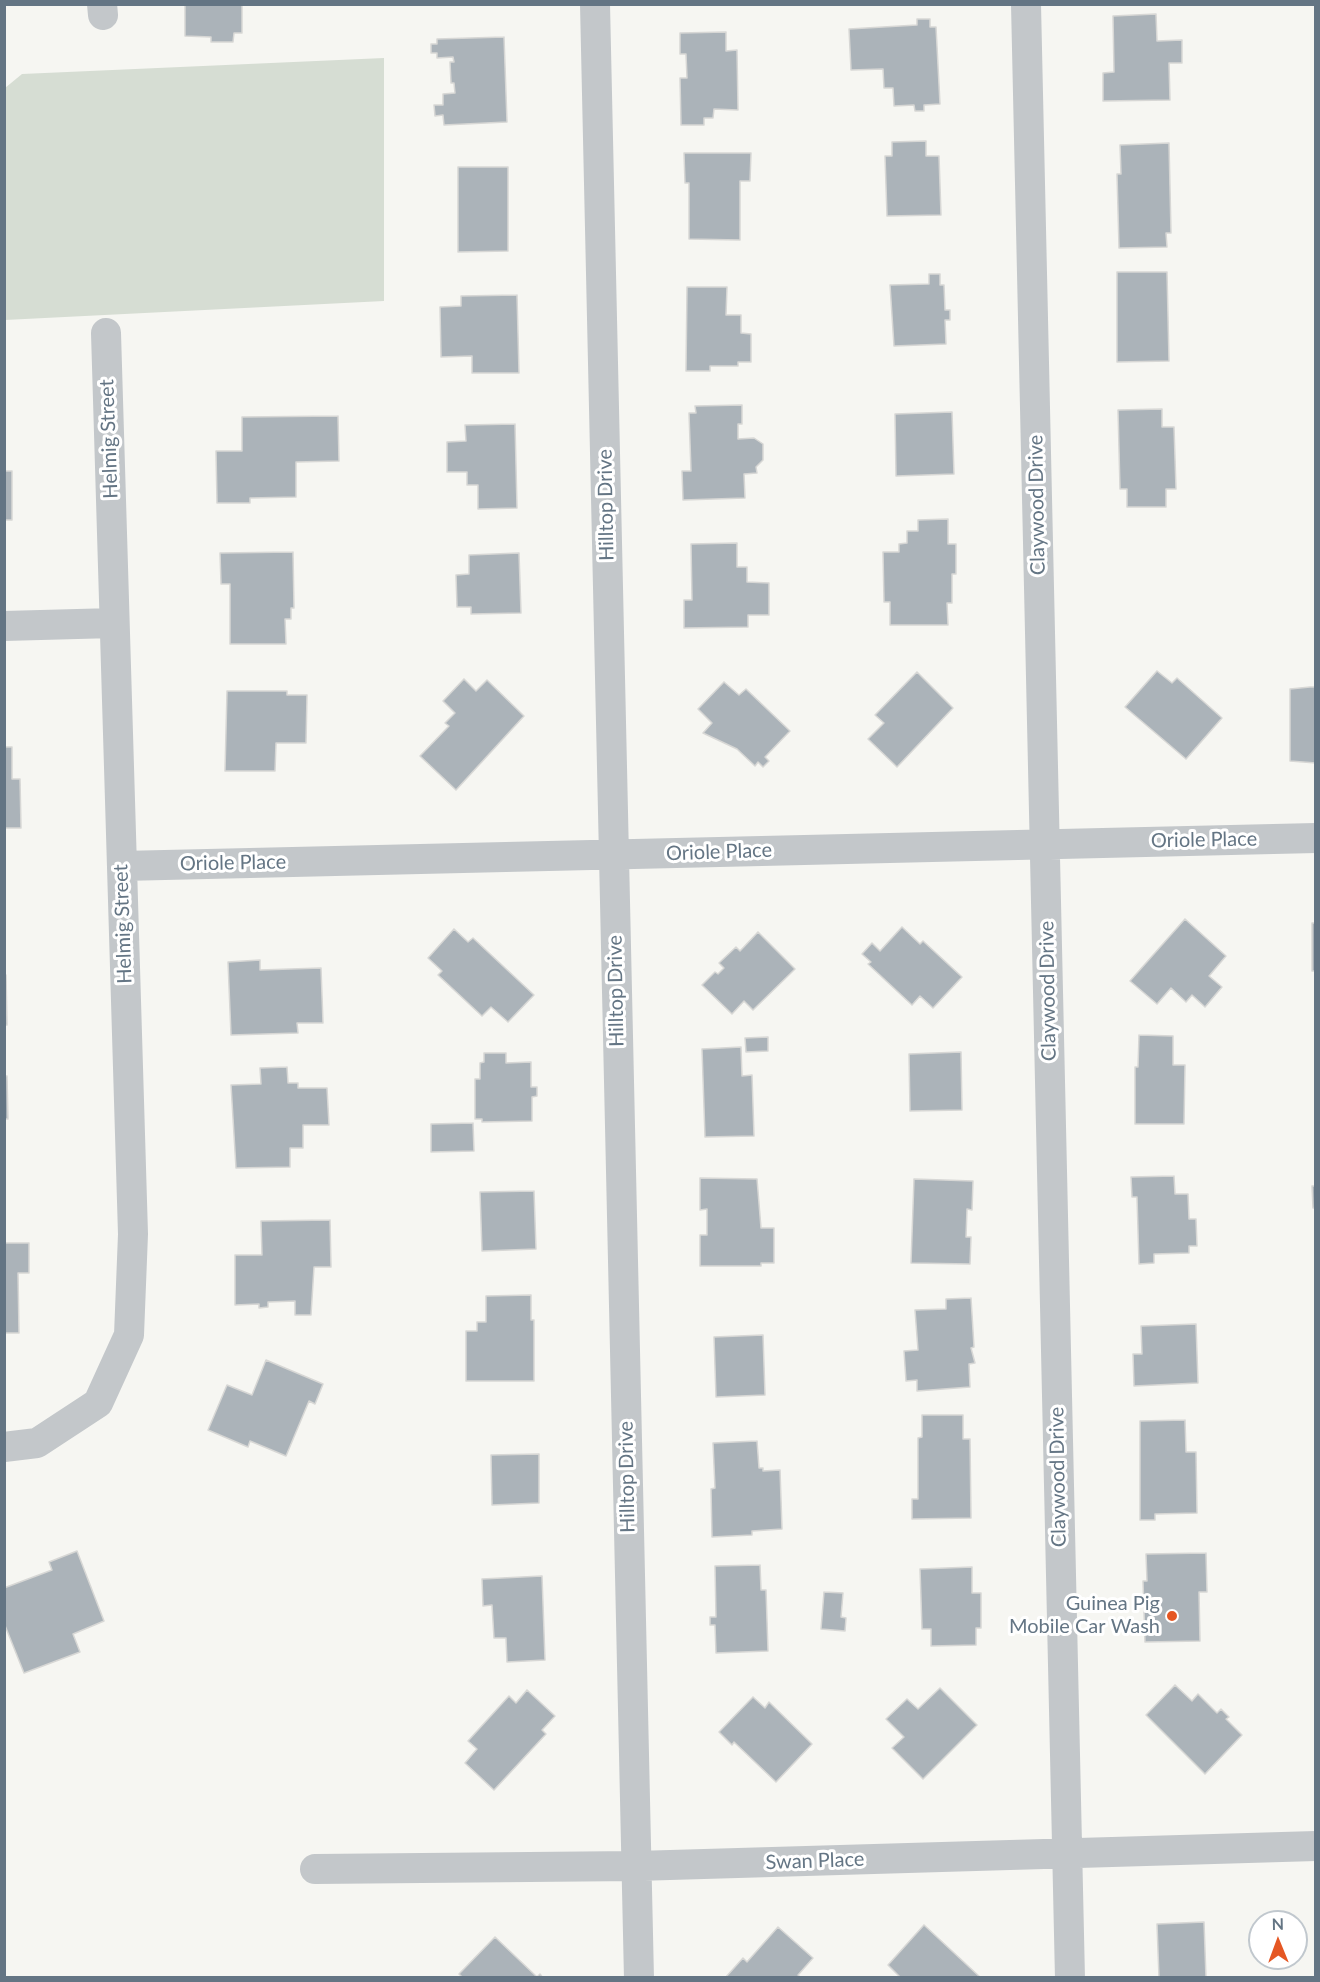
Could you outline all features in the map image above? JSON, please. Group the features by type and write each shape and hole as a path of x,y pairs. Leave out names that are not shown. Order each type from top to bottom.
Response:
{"street":[{"name":"Hilltop Drive","path":"595,4 639,1977"},
{"name":"Claywood Drive","path":"1026,4 1070,1977"},
{"name":"Helmig Street","path":"4,1447 37,1443 98,1403 129,1335 133,1234 106,333"},
{"path":"4,626 114,623"},
{"name":"Oriole Place","path":"122,866 1316,838"},
{"name":"Swan Place","path":"315,1869 636,1866 1316,1846"}],"shaded area":[{"path":"384,58 384,301 5,320 5,88 22,74"}],"building":[{"path":"185,4 242,4 242,33 234,33 233,42 211,42 211,37 185,36"},
{"path":"1156,14 1157,41 1182,40 1182,63 1169,63 1170,100 1103,101 1103,73 1114,72 1113,16"},
{"path":"917,19 930,19 930,27 936,27 940,104 924,105 924,111 915,111 914,105 894,106 893,88 884,88 883,69 851,70 849,29 917,25"},
{"path":"726,32 726,51 737,50 738,110 714,109 713,118 704,118 704,125 681,125 680,78 687,78 686,54 680,54 680,33"},
{"path":"504,37 507,122 444,125 443,115 435,116 434,105 443,105 443,94 455,93 454,83 451,83 450,62 454,62 453,57 437,58 437,53 431,53 431,44 437,44 437,39"},
{"path":"926,141 926,156 939,156 941,215 887,216 885,156 892,156 892,142"},
{"path":"1169,143 1171,233 1166,233 1167,247 1119,248 1117,174 1121,174 1120,145"},
{"path":"684,153 751,153 750,181 740,181 740,240 689,239 689,183 685,183"},
{"path":"458,167 508,167 508,251 458,252"},
{"path":"1117,272 1167,272 1169,361 1117,362"},
{"path":"929,274 940,274 940,285 944,285 945,310 950,310 950,320 945,320 946,344 894,346 890,285 929,284"},
{"path":"687,287 727,287 726,315 741,315 741,333 751,334 751,362 738,362 738,366 710,366 710,371 686,371"},
{"path":"517,295 519,373 472,373 472,356 441,357 440,307 461,306 461,296"},
{"path":"742,405 742,424 738,424 738,439 754,438 763,444 763,460 756,467 757,473 744,474 745,498 683,500 682,471 691,471 689,413 696,413 695,406"},
{"path":"1162,409 1162,427 1174,427 1176,489 1166,489 1166,507 1127,507 1127,489 1120,489 1118,410"},
{"path":"952,412 954,474 896,476 895,414"},
{"path":"338,416 339,461 296,462 296,497 250,498 250,503 217,503 216,451 242,451 242,417"},
{"path":"515,424 517,508 478,509 478,485 467,485 467,472 447,472 447,442 466,441 465,425"},
{"path":"4,471 12,471 12,520 4,520"},
{"path":"948,519 948,544 956,544 956,574 952,574 952,603 947,603 948,625 890,625 890,602 884,602 883,552 899,552 899,544 907,543 907,531 918,531 918,520"},
{"path":"737,543 737,567 747,567 747,582 769,583 769,615 748,615 748,627 684,628 684,600 692,600 691,544"},
{"path":"293,552 294,608 291,608 291,619 285,619 286,644 230,644 230,584 221,584 220,553"},
{"path":"519,553 521,613 471,614 471,607 457,607 456,575 469,574 469,555"},
{"path":"1157,671 1172,683 1177,678 1222,718 1186,759 1125,707"},
{"path":"917,672 953,708 897,767 868,739 884,723 875,715"},
{"path":"464,679 476,691 487,680 524,716 456,790 420,756 449,726 445,723 455,713 443,701"},
{"path":"724,682 739,695 746,689 790,731 765,757 769,761 763,767 758,762 755,766 737,749 703,733 712,723 698,709"},
{"path":"1316,687 1316,763 1290,761 1290,689"},
{"path":"227,691 287,691 287,695 307,695 306,743 276,743 275,771 225,771"},
{"path":"4,747 12,747 12,779 20,779 21,828 4,828"},
{"path":"1185,919 1226,956 1209,976 1222,987 1205,1007 1192,995 1186,1002 1171,988 1157,1004 1130,981"},
{"path":"1312,923 1316,923 1316,971 1312,971"},
{"path":"902,927 920,944 923,941 962,977 933,1008 920,996 912,1005 868,964 871,962 862,954 872,943 880,951"},
{"path":"454,929 468,942 473,938 534,995 508,1022 491,1007 482,1016 438,975 442,971 428,958"},
{"path":"758,932 795,969 753,1010 744,1001 732,1014 702,985 715,972 718,974 724,968 719,963 736,947 740,951"},
{"path":"260,960 260,970 321,968 323,1023 297,1023 298,1033 231,1035 228,962"},
{"path":"4,975 6,975 7,1025 4,1025"},
{"path":"1139,1035 1173,1036 1173,1065 1185,1065 1184,1124 1135,1124 1135,1067 1138,1067"},
{"path":"768,1037 768,1051 746,1052 745,1038"},
{"path":"741,1047 742,1076 752,1075 754,1136 705,1137 702,1049"},
{"path":"961,1052 962,1110 910,1111 909,1054"},
{"path":"484,1053 506,1053 506,1063 531,1062 531,1087 537,1087 537,1096 532,1097 532,1121 482,1122 482,1119 475,1119 475,1079 480,1079 480,1063 484,1062"},
{"path":"287,1067 288,1083 298,1083 298,1088 327,1088 329,1125 303,1125 303,1148 290,1148 290,1167 236,1168 231,1085 261,1084 260,1068"},
{"path":"4,1076 7,1076 8,1119 4,1119"},
{"path":"473,1123 474,1151 431,1152 431,1124"},
{"path":"1174,1176 1175,1194 1188,1194 1189,1219 1196,1219 1197,1246 1189,1246 1189,1253 1154,1254 1154,1263 1139,1264 1137,1197 1132,1197 1131,1177"},
{"path":"700,1178 757,1179 761,1228 774,1228 774,1263 761,1263 761,1266 700,1266 700,1235 707,1235 707,1209 700,1210"},
{"path":"914,1179 973,1181 972,1210 967,1209 966,1237 971,1237 970,1264 911,1263"},
{"path":"1312,1186 1316,1186 1316,1208 1313,1208"},
{"path":"534,1191 536,1249 482,1251 480,1192"},
{"path":"330,1220 331,1267 314,1267 311,1315 295,1315 295,1301 268,1302 268,1307 259,1308 259,1304 235,1305 235,1255 262,1255 261,1221"},
{"path":"4,1243 29,1243 29,1273 18,1273 19,1333 4,1333"},
{"path":"531,1295 531,1320 534,1320 534,1381 466,1381 466,1331 477,1331 477,1322 486,1322 486,1296"},
{"path":"971,1298 974,1347 971,1348 975,1363 969,1364 970,1387 917,1391 917,1380 906,1381 904,1351 918,1350 915,1310 946,1309 946,1299"},
{"path":"1196,1324 1198,1383 1134,1386 1133,1354 1142,1354 1141,1326"},
{"path":"763,1335 765,1395 716,1397 714,1337"},
{"path":"266,1360 323,1384 315,1404 309,1401 286,1456 250,1441 248,1447 208,1430 227,1385 252,1395"},
{"path":"922,1415 963,1415 963,1439 970,1439 971,1518 912,1519 912,1499 918,1499 918,1438 922,1437"},
{"path":"1185,1420 1186,1452 1196,1452 1197,1513 1155,1514 1155,1520 1140,1520 1140,1421"},
{"path":"757,1441 759,1468 763,1468 763,1471 780,1470 782,1529 752,1531 752,1535 712,1537 711,1489 715,1488 713,1443"},
{"path":"539,1454 539,1503 492,1505 491,1455"},
{"path":"77,1551 104,1621 73,1634 80,1652 24,1673 4,1623 4,1588 52,1570 49,1562"},
{"name":"Guinea Pig Mobile Car Wash","path":"1206,1553 1207,1592 1199,1592 1200,1641 1145,1642 1143,1581 1147,1581 1146,1554"},
{"path":"760,1565 761,1590 766,1590 768,1651 716,1653 715,1625 710,1625 710,1617 716,1617 715,1566"},
{"path":"972,1567 972,1593 981,1593 981,1628 976,1628 976,1645 931,1646 931,1629 922,1629 920,1569"},
{"path":"542,1576 545,1660 507,1662 506,1638 494,1638 492,1605 483,1606 482,1579"},
{"path":"824,1592 843,1593 841,1617 846,1618 845,1631 821,1629"},
{"path":"1175,1685 1192,1701 1198,1694 1217,1713 1221,1709 1229,1717 1226,1719 1242,1735 1205,1774 1146,1715"},
{"path":"940,1688 977,1725 923,1779 892,1748 904,1737 886,1719 907,1699 918,1709"},
{"path":"527,1690 555,1716 542,1730 546,1734 494,1790 465,1763 477,1749 468,1741 509,1696 516,1703"},
{"path":"753,1697 765,1708 769,1702 812,1744 776,1782 734,1742 732,1745 719,1732"},
{"path":"1204,1922 1206,1978 1159,1978 1157,1924"},
{"path":"924,1925 981,1978 901,1978 888,1965"},
{"path":"778,1927 813,1958 798,1975 801,1978 725,1978 743,1958 747,1962"},
{"path":"495,1937 537,1977 540,1974 543,1978 463,1978 459,1974"}],"place":[{"name":"Guinea Pig Mobile Car Wash","path":"1172,1616"}]}
